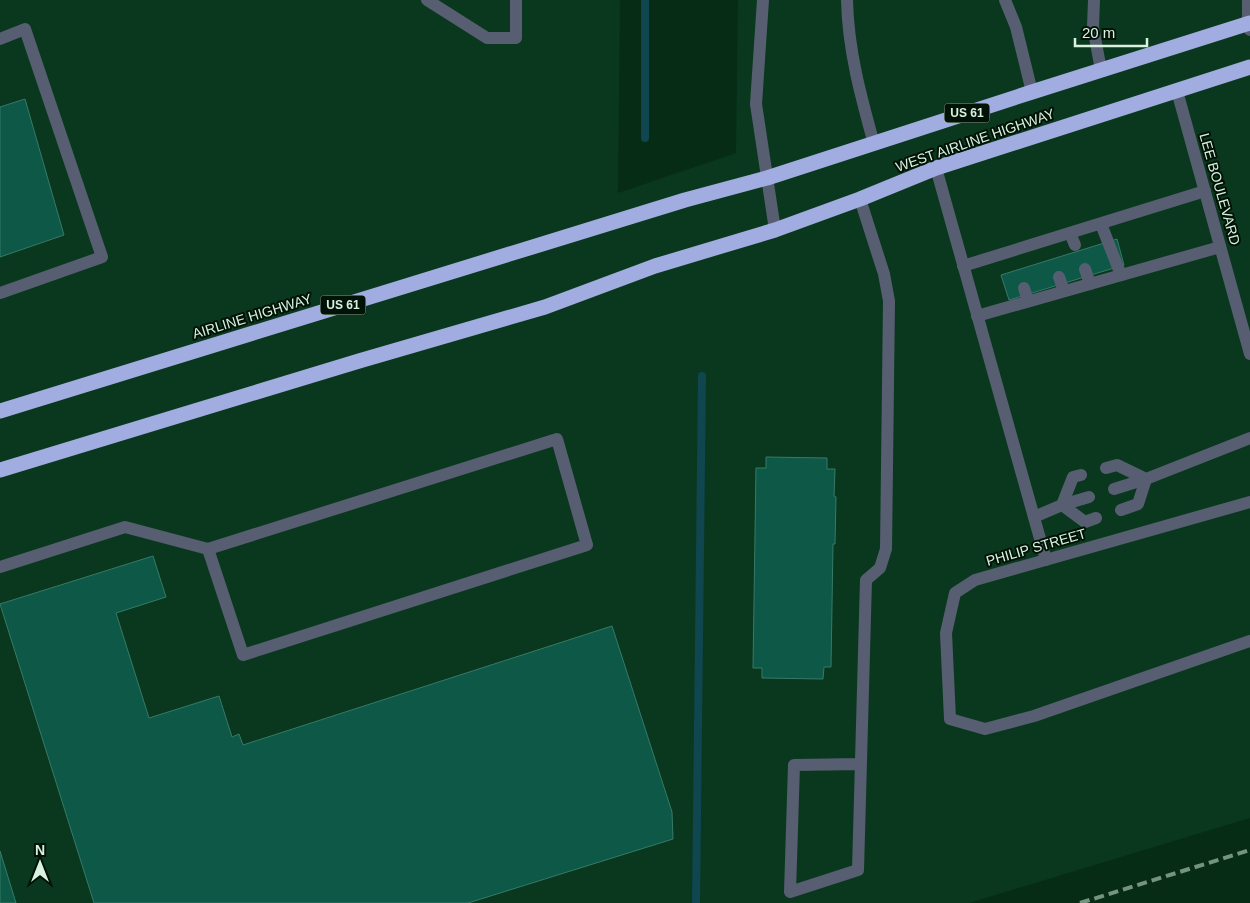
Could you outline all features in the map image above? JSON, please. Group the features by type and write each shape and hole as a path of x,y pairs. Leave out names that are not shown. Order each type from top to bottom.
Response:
{"highway":[{"name":"WEST AIRLINE HIGHWAY","path":"685,200 767,178 1101,70 1249,25"},
{"name":"WEST AIRLINE HIGHWAY","path":"0,470 359,361 545,307 655,266 775,230 860,199 936,168 1250,67"},
{"name":"AIRLINE HIGHWAY","path":"0,411 685,200"}],"street":[{"path":"427,0 443,5 487,38 516,38 516,0"},
{"path":"763,0 756,104 775,230"},
{"path":"847,0 847,24 855,75 874,144"},
{"path":"1006,0 1016,27 1032,92"},
{"path":"1094,0 1093,27 1101,70"},
{"path":"1248,0 1249,25"},
{"path":"0,39 25,29 102,256 0,293"},
{"name":"LEE BOULEVARD","path":"1177,91 1250,354"},
{"path":"936,168 1046,560"},
{"path":"963,266 1015,256 1048,247 1072,239 1101,224 1205,191"},
{"path":"860,199 884,274 889,301 886,549 880,568 866,580 861,764 858,870 790,892 794,765 861,764"},
{"path":"1101,224 1121,275"},
{"path":"977,316 1220,247"},
{"path":"1085,269 1090,284"},
{"path":"1059,277 1064,291"},
{"path":"1024,288 1028,301"},
{"path":"1114,489 1146,479 1250,438"},
{"path":"0,567 124,527 208,549 557,439 587,545 243,655 208,549"},
{"path":"1106,468 1117,465 1146,479"},
{"path":"1062,505 1073,477 1081,475"},
{"path":"1121,510 1138,504 1146,479"},
{"path":"1034,517 1062,505 1089,497"},
{"name":"PHILIP STREET","path":"1250,502 975,580 955,593 946,633 950,719 985,728 1034,716 1250,641"},
{"path":"1062,505 1085,522 1096,518"}],"shaded area":[{"path":"0,0 620,0 618,193 736,153 738,0 1250,0 1250,818 969,903 0,903"}],"building":[{"path":"25,99 64,235 0,257 0,107"},
{"path":"1117,239 1124,265 1009,300 1001,275"},
{"path":"766,457 827,458 827,469 835,469 834,496 836,497 835,544 833,544 831,667 824,667 823,679 762,678 762,668 753,668 756,468 766,468"},
{"path":"153,556 166,597 116,613 149,718 219,696 232,737 239,734 243,745 612,626 672,812 673,839 468,903 94,903 0,604"},
{"path":"0,851 16,903 0,903"}],"waterway":[{"path":"645,0 645,138"},
{"path":"696,903 702,376"}],"railway":[{"path":"1080,903 1250,850"}]}
